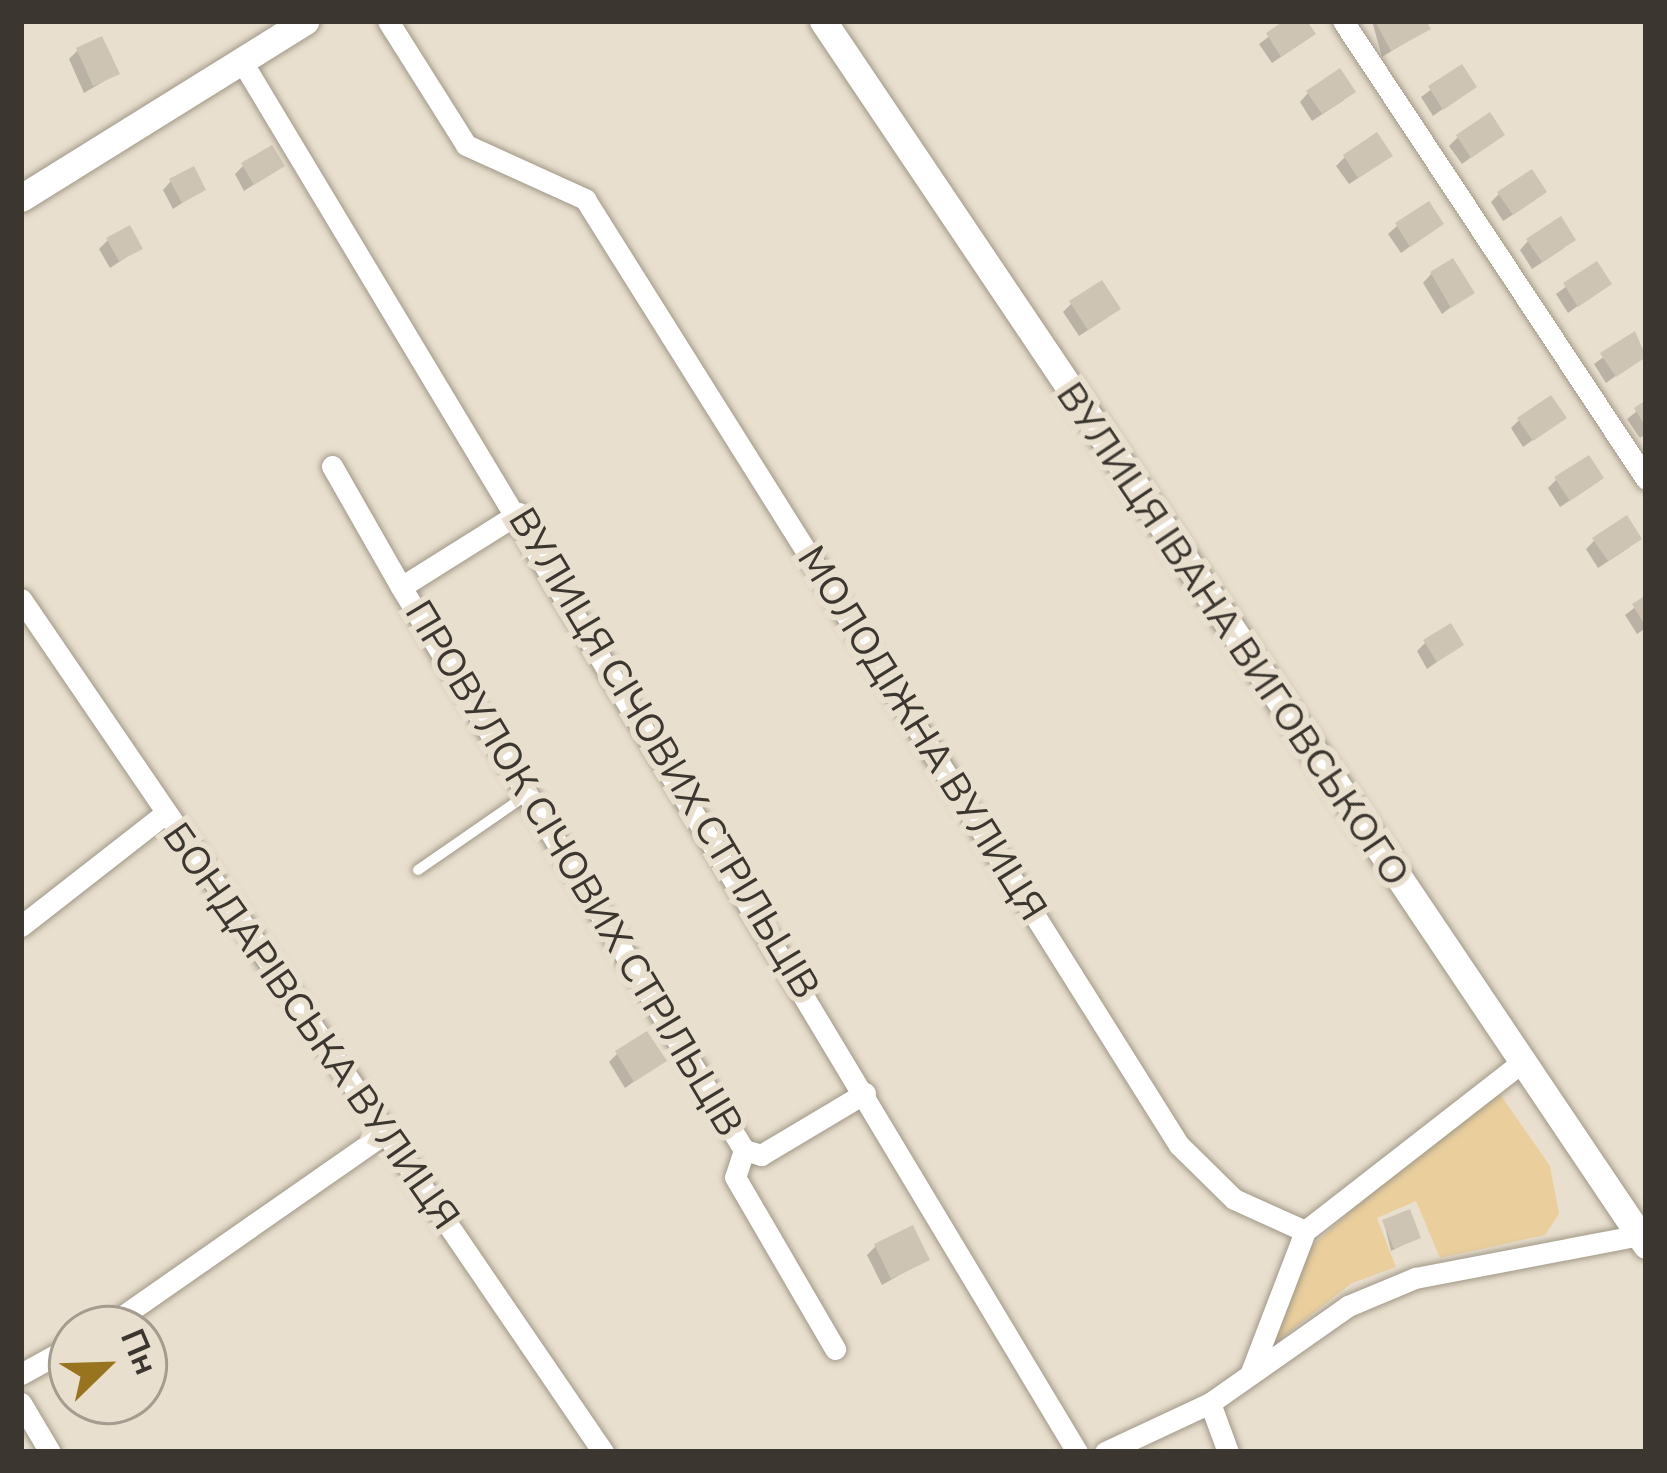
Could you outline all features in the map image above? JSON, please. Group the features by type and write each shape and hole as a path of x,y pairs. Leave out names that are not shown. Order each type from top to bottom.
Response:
{"street":[{"path":"21,198 305,21"},
{"name":"МОЛОДІЖНА ВУЛИЦЯ","path":"388,21 466,145 585,199 1179,1145 1234,1199 1305,1232"},
{"name":"ВУЛИЦЯ ІВАНА ВИГОВСЬКОГО","path":"824,21 1518,1065 1641,1240"},
{"path":"1343,21 1646,479"},
{"name":"ВУЛИЦЯ СІЧОВИХ СТРІЛЬЦІВ","path":"242,60 519,514 1077,1452"},
{"name":"ПРОВУЛОК СІЧОВИХ СТРІЛЬЦІВ","path":"332,466 744,1150 761,1154 865,1093"},
{"name":"ПРОВУЛОК СІЧОВИХ СТРІЛЬЦІВ","path":"401,587 519,514"},
{"name":"БОНДАРІВСЬКА ВУЛИЦЯ","path":"21,599 164,815 604,1452"},
{"path":"21,926 164,815"},
{"path":"1251,1372 1305,1232 1518,1065"},
{"path":"138,1305 384,1134"},
{"name":"ПРОВУЛОК СІЧОВИХ СТРІЛЬЦІВ","path":"744,1150 735,1177 835,1349"},
{"path":"1106,1452 1210,1403 1348,1306 1415,1278 1641,1240"},
{"path":"21,1374 48,1359"},
{"path":"21,1402 50,1452"},
{"path":"1210,1403 1228,1452"}],"lane":[{"path":"418,870 531,792"}],"shaded area":[{"path":"1500,1094 1550,1166 1559,1214 1545,1235 1440,1258 1416,1201 1377,1218 1396,1267 1352,1283 1267,1349 1300,1257 1445,1126"}],"building":[{"path":"1284,21 1307,21 1316,34 1281,57 1266,33"},
{"path":"1375,21 1426,21 1431,29 1391,51"},
{"path":"102,36 120,74 93,86 76,48"},
{"path":"1462,64 1477,87 1443,110 1428,86"},
{"path":"1340,68 1356,92 1322,114 1306,91"},
{"path":"1490,112 1505,135 1471,158 1456,135"},
{"path":"1377,132 1393,156 1358,178 1343,155"},
{"path":"272,145 285,166 254,185 241,163"},
{"path":"194,166 206,190 182,203 169,179"},
{"path":"1532,169 1547,192 1513,215 1497,192"},
{"path":"1429,201 1444,224 1410,247 1395,223"},
{"path":"1561,216 1576,240 1542,262 1526,239"},
{"path":"130,225 143,249 119,261 106,238"},
{"path":"1453,258 1475,293 1451,308 1430,272"},
{"path":"1597,261 1612,284 1578,307 1563,283"},
{"path":"1102,280 1121,309 1088,330 1069,301"},
{"path":"1635,331 1646,357 1616,377 1600,353"},
{"path":"1551,395 1567,418 1533,441 1517,418"},
{"path":"1646,400 1646,427 1634,408"},
{"path":"1589,455 1604,478 1570,501 1554,477"},
{"path":"1627,515 1642,539 1608,561 1592,538"},
{"path":"1646,595 1646,627 1632,604"},
{"path":"1451,623 1464,645 1437,662 1423,640"},
{"path":"647,1031 667,1061 634,1082 615,1051"},
{"path":"1410,1209 1421,1238 1394,1249 1382,1220"},
{"path":"913,1225 930,1260 891,1279 874,1244"}]}
